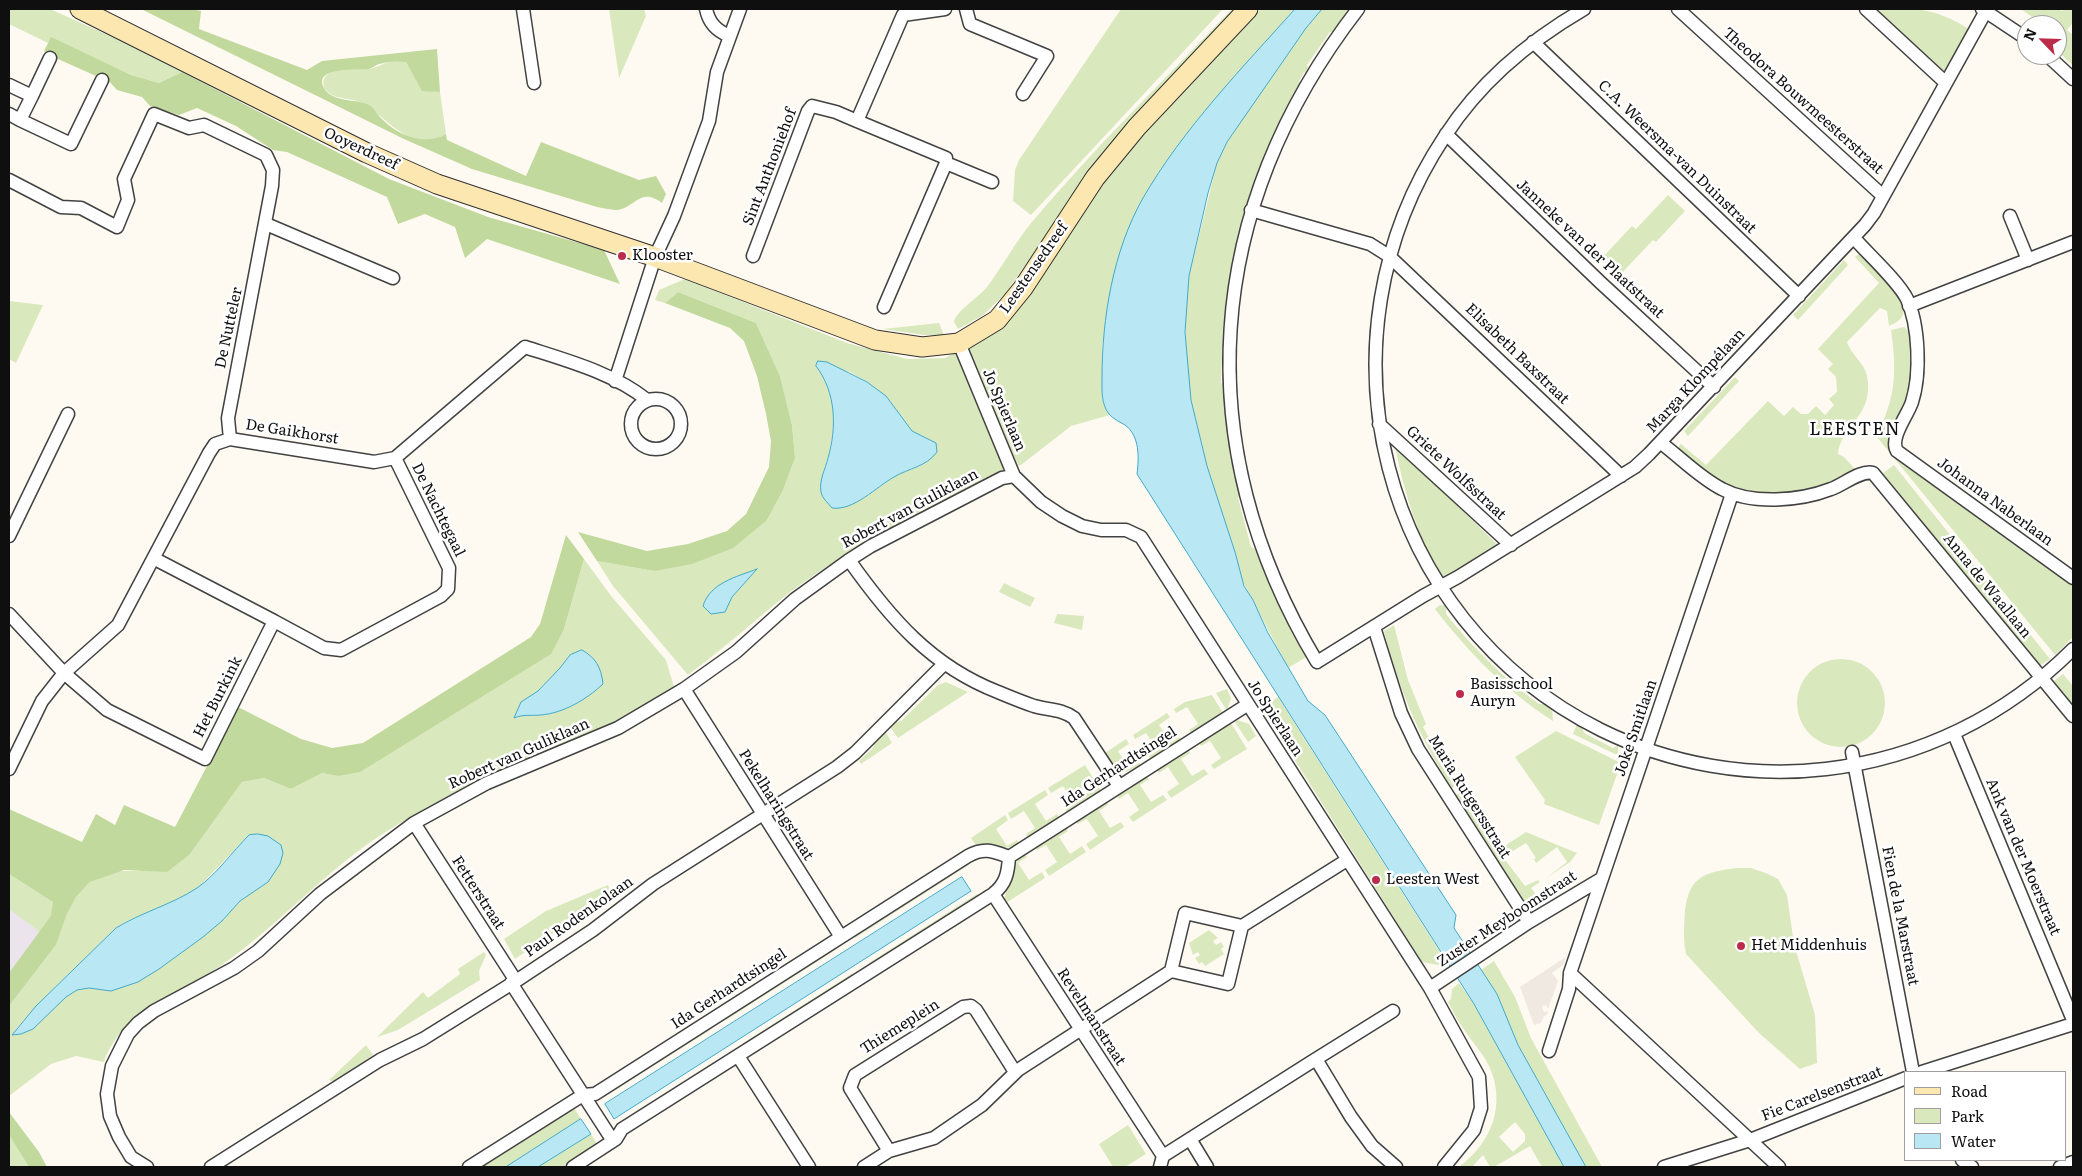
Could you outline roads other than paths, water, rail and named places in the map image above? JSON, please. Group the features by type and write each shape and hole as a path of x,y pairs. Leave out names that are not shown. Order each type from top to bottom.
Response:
{"street":[{"name":"Ooyerdreef","path":"80,9 367,153 437,184 655,257"},
{"path":"523,9 534,83"},
{"path":"706,9 708,21 721,33 729,36"},
{"path":"615,381 655,257 674,216 709,121 717,72 740,9"},
{"path":"857,121 903,15 945,9"},
{"path":"966,9 970,24 1047,56 1023,94"},
{"name":"Leestensedreef","path":"655,257 875,340 922,347 959,343 985,329 1009,306 1095,178 1137,127 1248,9"},
{"path":"1251,210 1274,147 1303,90 1323,57 1358,9"},
{"path":"1584,9 1533,42 1486,85 1446,134 1413,193 1390,256 1380,298 1375,340 1375,382 1379,424 1388,467 1401,508 1418,548 1440,587 1486,645 1526,682 1589,724 1646,749 1680,760 1750,771 1801,772 1855,765 1905,753 1954,734 1999,708 2042,678 2073,649"},
{"name":"Theodora Bouwmeesterstraat","path":"1678,9 1884,196"},
{"path":"1866,9 1946,83"},
{"path":"1985,9 2017,32"},
{"name":"Marga Klompélaan","path":"1251,210 1240,255 1230,333 1231,403 1234,436 1248,506 1268,565 1288,609 1317,662 1621,476 1635,467 1661,442 1854,238 1874,213 1985,9"},
{"name":"C.A. Weersma-van Duinstraat","path":"1533,42 1799,296"},
{"path":"50,58 32,96 14,117 71,144 102,80"},
{"path":"2058,65 2073,79"},
{"path":"9,85 32,96"},
{"name":"Sint Anthoniehof","path":"753,256 808,111 812,106 836,112 946,158 946,164 992,182"},
{"name":"De Nutteler","path":"9,180 61,207 81,208 116,227 128,200 124,179 154,114 189,128 204,125 266,155 273,170 266,224 228,418 230,438"},
{"name":"Janneke van der Plaatstraat","path":"1446,134 1600,282 1714,387"},
{"path":"884,307 946,164"},
{"name":"Elisabeth Baxstraat","path":"1251,210 1370,244 1390,256 1621,476"},
{"path":"2010,216 2028,260"},
{"path":"266,224 393,278"},
{"path":"1854,238 1902,292 1909,306 2073,242"},
{"name":"Johanna Naberlaan","path":"1909,306 1916,345 1917,369 1913,399 1895,442 1897,451 2073,578"},
{"name":"Jo Spierlaan","path":"959,343 1014,476 1041,502 1082,526 1101,530 1126,530 1141,537 1346,860 1430,988 1479,1076 1481,1091 1481,1108 1474,1130 1444,1167"},
{"path":"395,458 525,347 615,381 635,390 648,400 663,399 677,408 680,416 681,432 672,445 664,448 648,448 640,444 631,429 634,411 648,400"},
{"path":"9,536 68,414"},
{"name":"Griete Wolfsstraat","path":"1379,424 1511,545"},
{"name":"De Gaikhorst","path":"9,769 42,701 64,673 118,625 215,444 230,438 374,462 395,458"},
{"path":"1661,442 1720,489 1732,494"},
{"name":"De Nachtegaal","path":"274,621 324,648 341,650 441,596 448,589 449,568 395,458"},
{"name":"Anna de Waallaan","path":"1732,494 1771,499 1804,496 1832,488 1865,473 1873,473 2073,716"},
{"name":"Robert van Guliklaan","path":"147,1167 131,1158 119,1137 110,1116 108,1094 112,1066 128,1034 154,1011 234,968 258,952 320,894 414,822 487,783 618,728 684,689 736,652 795,599 871,546 1002,478 1014,476"},
{"name":"Joke Smitlaan","path":"1549,1051 1569,989 1570,973 1732,494"},
{"path":"155,559 274,621"},
{"path":"849,560 879,603 907,633 944,664 998,693 1034,706 1070,715 1078,723 1119,786"},
{"path":"9,614 64,673"},
{"name":"Het Burkink","path":"64,673 107,710 205,759 274,621"},
{"name":"Maria Rutgersstraat","path":"1374,627 1401,713 1418,749 1529,922"},
{"name":"Paul Rodenkolaan","path":"211,1167 380,1060 423,1039 514,982 594,930 653,884 763,815 855,754 944,664"},
{"name":"Pekelharingstraat","path":"684,689 841,937"},
{"name":"Ida Gerhardtsingel","path":"469,1167 583,1095 595,1094 980,850 989,850 1009,857 1247,705"},
{"name":"Ank van der Moerstraat","path":"1954,734 2073,1020"},
{"name":"Fien de la Marstraat","path":"1852,752 1913,1071"},
{"name":"Fetterstraat","path":"414,822 613,1141"},
{"path":"573,1167 613,1141 622,1130 993,894 1001,887 1008,874 1009,857"},
{"path":"1171,971 1228,984 1242,926 1346,860"},
{"name":"Zuster Meyboomstraat","path":"1430,988 1529,922 1601,879"},
{"name":"Revelmanstraat","path":"993,894 1162,1162"},
{"path":"864,1167 889,1151 934,1138 982,1105 1015,1072 1171,971 1185,913 1242,926"},
{"path":"1570,973 1659,1058 1779,1167"},
{"name":"Thiemeplein","path":"889,1151 850,1088 851,1082 855,1075 908,1041 963,1007 971,1006 976,1010 1015,1072"},
{"path":"1162,1162 1190,1140 1393,1011"},
{"path":"1925,1071 2073,1024"},
{"path":"738,1056 809,1167"},
{"path":"1316,1059 1372,1146 1396,1167"},
{"name":"Fie Carelsenstraat","path":"1664,1167 1750,1140 1904,1079"},
{"path":"1190,1140 1207,1167"},
{"path":"2060,1167 2073,1162"}],"water":[{"path":"1295,9 1322,9 1306,28 1227,142 1217,163 1208,193 1189,276 1185,332 1191,400 1207,466 1244,586 1253,600 1268,633 1308,701 1325,715 1456,915 1454,928 1497,994 1518,1045 1586,1167 1564,1167 1474,1004 1137,474 1138,454 1136,441 1125,425 1109,414 1103,401 1104,332 1107,309 1117,262 1133,218 1159,172 1195,123"},
{"path":"818,361 827,362 867,382 886,396 912,431 936,443 937,452 928,461 887,481 857,502 840,508 832,508 823,496 821,488 833,434 833,410 828,387 816,366"},
{"path":"757,569 732,597 725,612 711,614 703,606 706,598 718,586"},
{"path":"582,650 591,656 597,664 603,684 590,695 567,708 550,714 514,718 521,702 538,691 570,655"},
{"path":"249,835 268,836 281,845 283,853 280,864 268,882 240,901 222,921 203,937 138,982 111,991 89,988 77,990 66,997 33,1029 21,1034 12,1035 36,1006 116,928 197,888 217,870"},
{"path":"962,877 971,891 614,1119 605,1104"},
{"path":"581,1119 591,1134 538,1167 506,1167"}],"place":[{"name":"Klooster","path":"622,256"},
{"name":"Basisschool Auryn","path":"1460,694"},
{"name":"Leesten West","path":"1376,880"},
{"name":"Het Middenhuis","path":"1741,946"}],"district":[{"name":"LEESTEN","path":"1855,430"}]}
